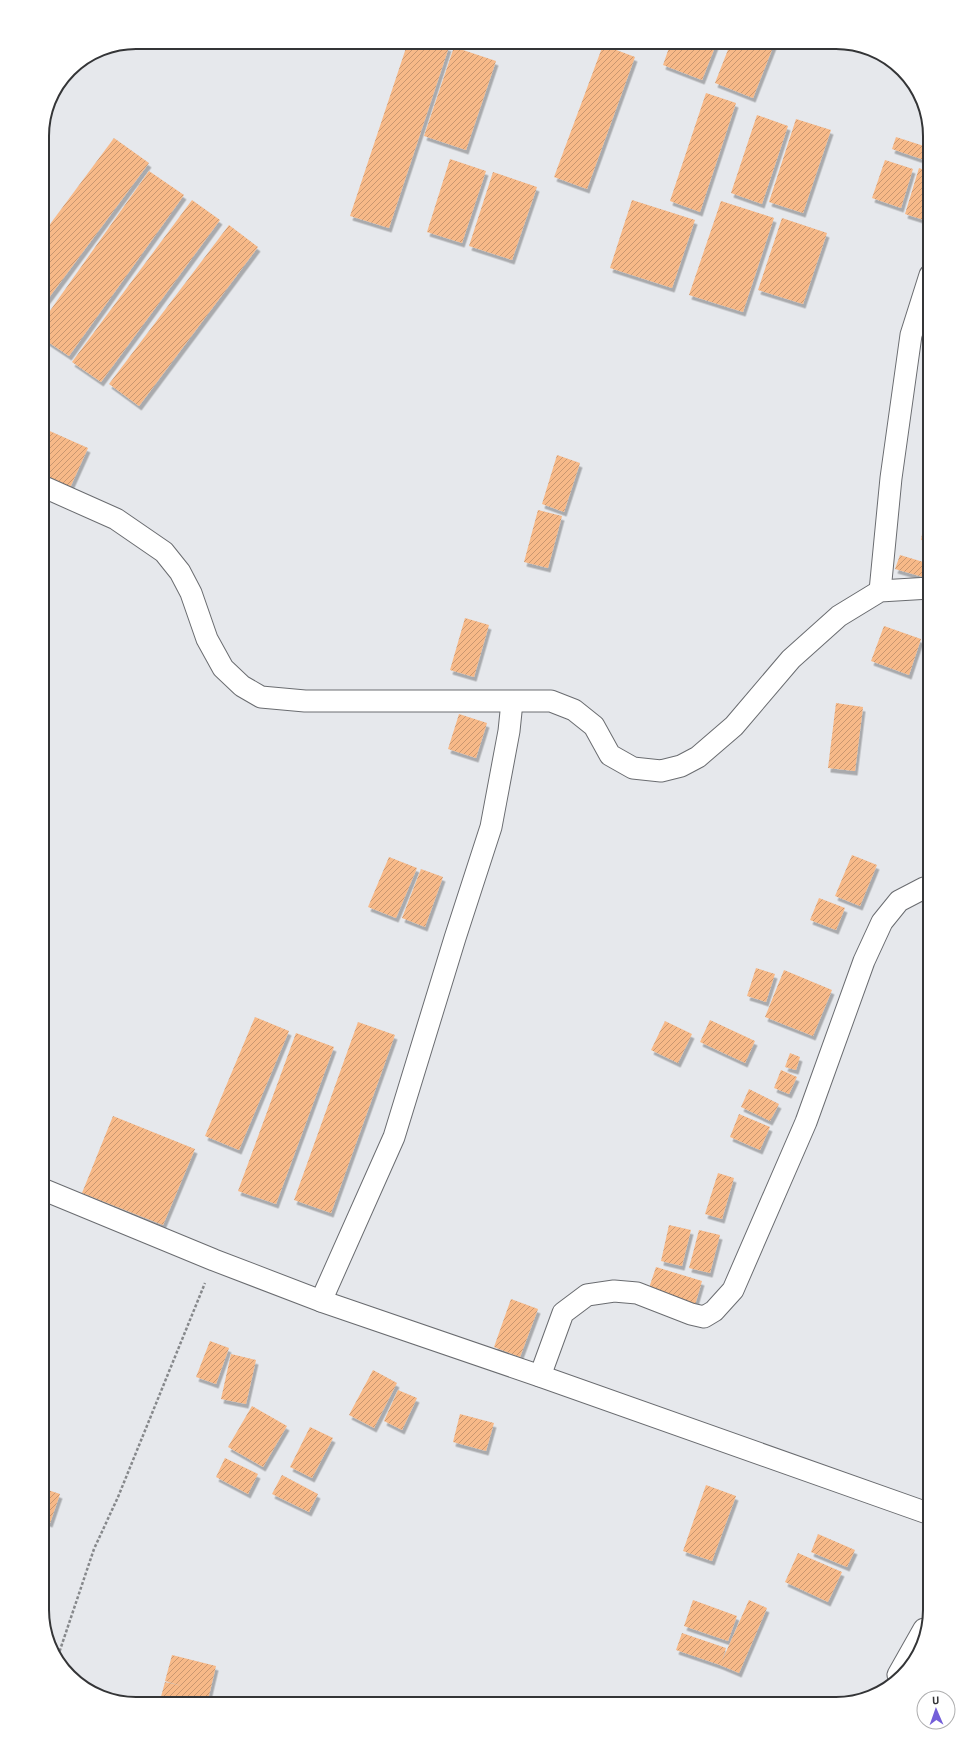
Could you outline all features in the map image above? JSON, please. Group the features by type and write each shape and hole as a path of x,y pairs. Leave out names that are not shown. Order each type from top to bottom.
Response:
{"street":[{"path":"880,591 890,478 911,335 923,297"},
{"path":"49,489 116,519 164,552 180,572 188,588 207,639 223,668 242,686 261,697 305,701 551,701 574,710 594,726 610,755 633,768 662,771 681,766 698,757 734,726 791,659 839,616 880,591 923,588"},
{"path":"322,1301 394,1137 455,938 491,827 509,730 512,702"},
{"path":"540,1376 564,1314 587,1295 614,1291 637,1293 691,1314 704,1317 714,1311 733,1290 806,1122 864,961 882,922 899,901 923,889"},
{"path":"49,1192 214,1260 322,1301 540,1376 923,1512"},
{"path":"907,1660 916,1644"}],"path":[{"path":"60,1651 94,1549 118,1497 214,1260"}],"building":[{"path":"406,49 448,49 389,228 350,216"},
{"path":"453,49 460,49 496,61 466,150 424,136"},
{"path":"602,49 614,49 635,57 587,189 554,177"},
{"path":"669,49 714,49 702,80 663,65"},
{"path":"728,49 772,49 753,98 715,83"},
{"path":"706,93 736,103 700,212 670,201"},
{"path":"757,115 788,126 762,204 731,193"},
{"path":"796,119 831,130 803,213 769,202"},
{"path":"896,137 923,146 923,160 892,149"},
{"path":"114,138 149,163 49,298 49,226"},
{"path":"450,159 486,171 462,243 427,232"},
{"path":"885,160 913,169 901,208 872,198"},
{"path":"919,168 923,169 923,220 905,214"},
{"path":"149,171 184,195 69,356 49,343 49,312"},
{"path":"493,172 537,187 512,260 469,246"},
{"path":"192,200 220,220 101,382 72,362"},
{"path":"632,200 695,220 672,288 610,268"},
{"path":"721,201 774,218 743,312 689,295"},
{"path":"782,218 827,233 803,304 758,290"},
{"path":"229,225 258,247 139,406 109,384"},
{"path":"49,431 88,448 69,490 49,481"},
{"path":"557,455 580,463 564,512 542,504"},
{"path":"538,510 562,516 548,568 524,562"},
{"path":"923,529 923,540 921,540"},
{"path":"900,555 923,562 923,577 895,569"},
{"path":"465,618 489,625 474,677 450,670"},
{"path":"884,626 921,639 909,675 871,661"},
{"path":"836,703 863,707 855,771 828,768"},
{"path":"459,714 487,723 476,758 448,749"},
{"path":"852,855 877,865 860,906 835,896"},
{"path":"389,857 417,868 396,918 368,907"},
{"path":"421,869 443,877 425,927 402,918"},
{"path":"819,898 845,908 836,930 810,920"},
{"path":"756,968 775,974 766,1002 747,996"},
{"path":"784,970 832,990 813,1036 765,1017"},
{"path":"255,1017 289,1031 239,1150 205,1136"},
{"path":"710,1020 755,1041 745,1063 700,1042"},
{"path":"665,1021 692,1034 678,1063 651,1050"},
{"path":"358,1022 395,1035 331,1213 294,1200"},
{"path":"296,1033 334,1047 276,1204 238,1191"},
{"path":"790,1053 800,1057 796,1070 785,1067"},
{"path":"781,1070 797,1077 789,1094 774,1088"},
{"path":"749,1089 779,1104 770,1121 741,1107"},
{"path":"739,1114 770,1127 760,1150 730,1137"},
{"path":"113,1116 195,1149 163,1225 82,1193"},
{"path":"718,1173 734,1178 722,1219 705,1214"},
{"path":"669,1225 691,1230 682,1266 661,1261"},
{"path":"699,1230 720,1235 710,1273 689,1268"},
{"path":"656,1267 702,1281 695,1305 648,1291"},
{"path":"511,1299 538,1309 520,1357 494,1347"},
{"path":"210,1341 229,1348 216,1384 196,1377"},
{"path":"231,1354 256,1360 246,1404 221,1399"},
{"path":"373,1370 397,1383 374,1428 349,1415"},
{"path":"398,1390 417,1398 402,1430 384,1421"},
{"path":"252,1406 287,1426 263,1467 228,1447"},
{"path":"460,1414 494,1423 486,1451 453,1442"},
{"path":"310,1427 333,1438 312,1478 290,1467"},
{"path":"225,1458 258,1474 248,1494 216,1477"},
{"path":"282,1475 318,1494 309,1512 272,1494"},
{"path":"706,1485 736,1496 712,1561 683,1551"},
{"path":"49,1490 60,1494 49,1523"},
{"path":"818,1534 855,1550 847,1567 811,1552"},
{"path":"798,1553 842,1572 828,1602 785,1582"},
{"path":"693,1600 737,1616 728,1641 684,1626"},
{"path":"749,1600 767,1608 739,1673 676,1650 682,1633 726,1648 722,1661"},
{"path":"172,1655 216,1666 209,1697 161,1697 165,1682 182,1686 165,1681"}]}
